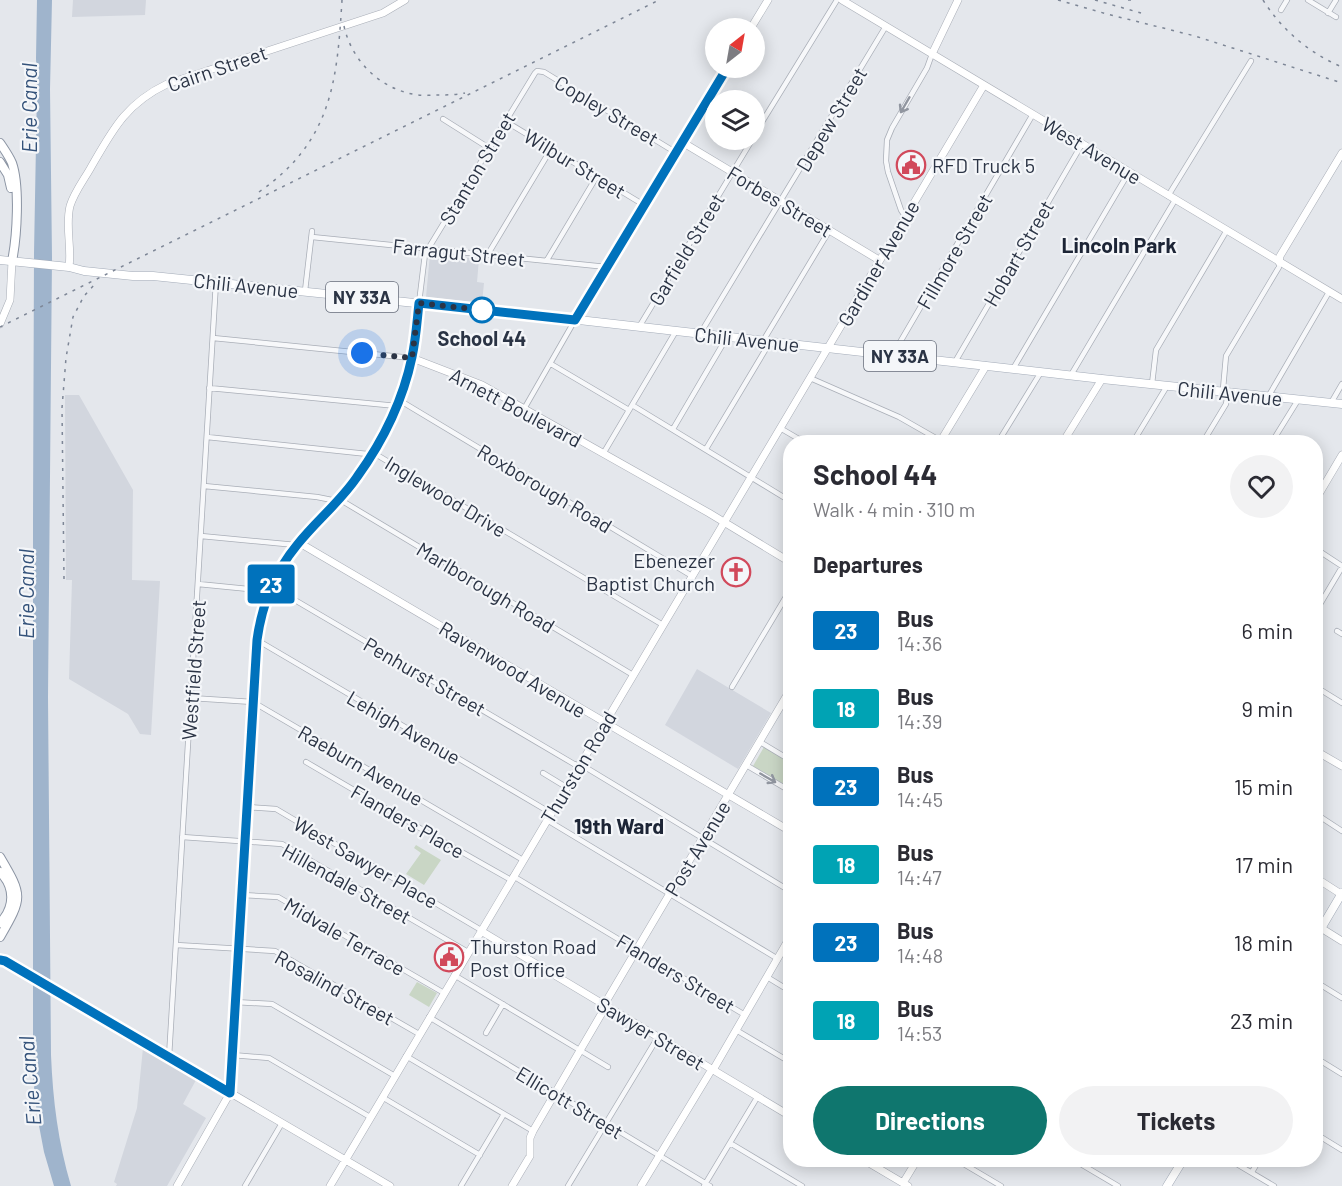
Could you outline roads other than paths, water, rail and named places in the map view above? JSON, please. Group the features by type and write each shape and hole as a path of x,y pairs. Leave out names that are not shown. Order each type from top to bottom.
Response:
{"highway":[{"path":"0,142 11,162 15,180 15,248 12,261"},
{"path":"0,162 10,183 12,261"},
{"path":"0,857 14,882 18,896 13,913 0,937"},
{"path":"0,872 12,895 9,910 0,923"}],"main road":[{"name":"Chili Avenue","path":"0,260 129,270 153,276 1342,404"},
{"path":"1323,925 1342,893"},
{"path":"1167,1186 1179,1167"}],"street":[{"name":"Cairn Street","path":"69,267 69,217 73,199 112,131 141,99 167,84 383,13 405,0"},
{"path":"757,18 768,0"},
{"path":"765,117 837,0"},
{"name":"West Avenue","path":"842,0 1342,299"},
{"path":"906,216 901,210 886,161 887,140 927,68 958,0"},
{"path":"1281,10 1287,0"},
{"path":"1308,0 1336,17"},
{"path":"1328,12 1336,0"},
{"name":"Depew Street","path":"700,334 886,27"},
{"path":"1070,376 1251,61"},
{"name":"Stanton Street","path":"419,303 424,256 428,248 537,71"},
{"name":"Copley Street","path":"537,71 543,72 675,153"},
{"path":"524,409 721,78"},
{"name":"Gardiner Avenue","path":"828,348 984,85"},
{"name":"Fillmore Street","path":"892,356 1033,114"},
{"path":"443,119 489,148"},
{"name":"Wilbur Street","path":"505,121 644,205"},
{"name":"Forbes Street","path":"682,142 879,260"},
{"name":"Hobart Street","path":"954,363 1082,144"},
{"path":"488,254 551,149"},
{"name":"Garfield Street","path":"639,327 746,150"},
{"path":"1207,435 1226,404 1226,392 1223,389 1226,356 1279,267 1280,256 1339,164 1342,153"},
{"path":"1013,369 1129,172"},
{"path":"547,260 597,176"},
{"path":"1152,384 1156,350 1227,230"},
{"path":"706,449 829,231"},
{"name":"Farragut Street","path":"305,291 312,234 607,267"},
{"path":"0,324 10,300 12,261"},
{"name":"Westfield Street","path":"170,1057 216,282"},
{"path":"1268,397 1329,292"},
{"path":"177,1186 230,1093 257,640 261,616 270,588 281,567 297,544 356,479 373,453 398,403 412,358 419,303"},
{"path":"603,454 676,331"},
{"path":"673,429 727,337"},
{"name":"Arnett Boulevard","path":"213,338 412,358 471,380 724,522 783,558"},
{"name":"Thurston Road","path":"330,1186 828,348"},
{"path":"551,364 629,410"},
{"path":"944,435 986,366"},
{"path":"1002,435 1041,372"},
{"path":"810,378 899,417 929,435"},
{"path":"1067,435 1102,379"},
{"path":"1331,403 1342,384"},
{"path":"1137,435 1167,386"},
{"name":"Roxborough Road","path":"209,388 398,403 692,576"},
{"path":"1276,435 1298,400"},
{"path":"632,405 783,497"},
{"path":"780,428 792,435"},
{"name":"Inglewood Drive","path":"207,437 373,453 663,625"},
{"path":"1323,487 1342,455"},
{"name":"Marlborough Road","path":"204,486 338,500 633,675"},
{"name":"Ravenwood Avenue","path":"201,536 297,544 783,827"},
{"path":"1323,554 1342,566 1323,600"},
{"name":"Penhurst Street","path":"198,584 270,588 574,764 585,767 783,887"},
{"path":"732,687 783,602"},
{"name":"Lehigh Avenue","path":"257,640 778,959"},
{"path":"1323,691 1342,703"},
{"name":"Raeburn Avenue","path":"191,698 253,702 523,860"},
{"name":"Post Avenue","path":"512,1186 530,1156 530,1137 533,1131 783,702"},
{"path":"760,742 783,756"},
{"path":"1323,755 1342,766"},
{"name":"Flanders Place","path":"306,762 379,806 512,878"},
{"path":"746,765 783,787"},
{"path":"543,773 566,787"},
{"name":"West Sawyer Place","path":"247,807 276,809 481,931"},
{"path":"1323,819 1342,831"},
{"name":"Hillendale Street","path":"182,837 282,844 468,952"},
{"name":"Flanders Street","path":"512,878 745,1014"},
{"path":"1323,882 1342,893"},
{"name":"Midvale Terrace","path":"242,895 278,897 444,993"},
{"path":"1323,929 1342,941"},
{"name":"Sawyer Street","path":"481,931 783,1112"},
{"name":"Rosalind Street","path":"176,945 275,951 419,1034"},
{"path":"641,1186 783,950"},
{"path":"2,959 390,1186"},
{"path":"454,975 608,1067"},
{"path":"767,977 783,987"},
{"path":"1323,986 1342,998"},
{"path":"235,1002 272,1004 395,1076"},
{"path":"486,1034 503,1004"},
{"name":"Ellicott Street","path":"429,1017 706,1185"},
{"path":"736,1030 783,1058"},
{"path":"568,1186 658,1037"},
{"path":"232,1055 269,1058 370,1117"},
{"path":"406,1056 533,1131"},
{"path":"1323,1062 1342,1074"},
{"path":"706,1185 758,1096"},
{"path":"382,1097 480,1155"},
{"path":"461,1186 504,1114"},
{"path":"245,1186 282,1123"},
{"path":"1323,1138 1342,1150"},
{"path":"730,1143 802,1186"},
{"path":"875,1167 905,1185 914,1167"},
{"path":"969,1167 1001,1186"},
{"path":"1086,1167 1118,1186"},
{"path":"1243,1167 1274,1186"},
{"path":"1252,1172 1255,1167"}],"water":[{"path":"37,0 52,0 48,697 51,1055 57,1121 71,1186 54,1186 44,1152 33,1077 33,521"}],"railway":[{"path":"259,192 302,152 326,108 337,57 342,0"},
{"path":"0,327 659,0"},
{"path":"1058,0 1195,36 1342,83"},
{"path":"1095,0 1141,13"},
{"path":"1263,0 1297,40 1318,55 1342,67"},
{"path":"344,26 348,39 361,62 370,72 392,87 420,95 465,93"},
{"path":"64,579 62,408 66,358 73,317 84,296 95,284"}],"place":[{"name":"RFD Truck 5","path":"911,165"},
{"name":"School 44","path":"482,310"},
{"name":"Ebenezer Baptist Church","path":"736,572"},
{"name":"Thurston Road Post Office","path":"449,957"}],"district":[{"name":"Lincoln Park","path":"1119,244"},
{"name":"19th Ward","path":"619,825"}],"water label":[{"name":"Erie Canal","path":"28,108"},
{"name":"Erie Canal","path":"25,594"},
{"name":"Erie Canal","path":"29,1081"}]}
